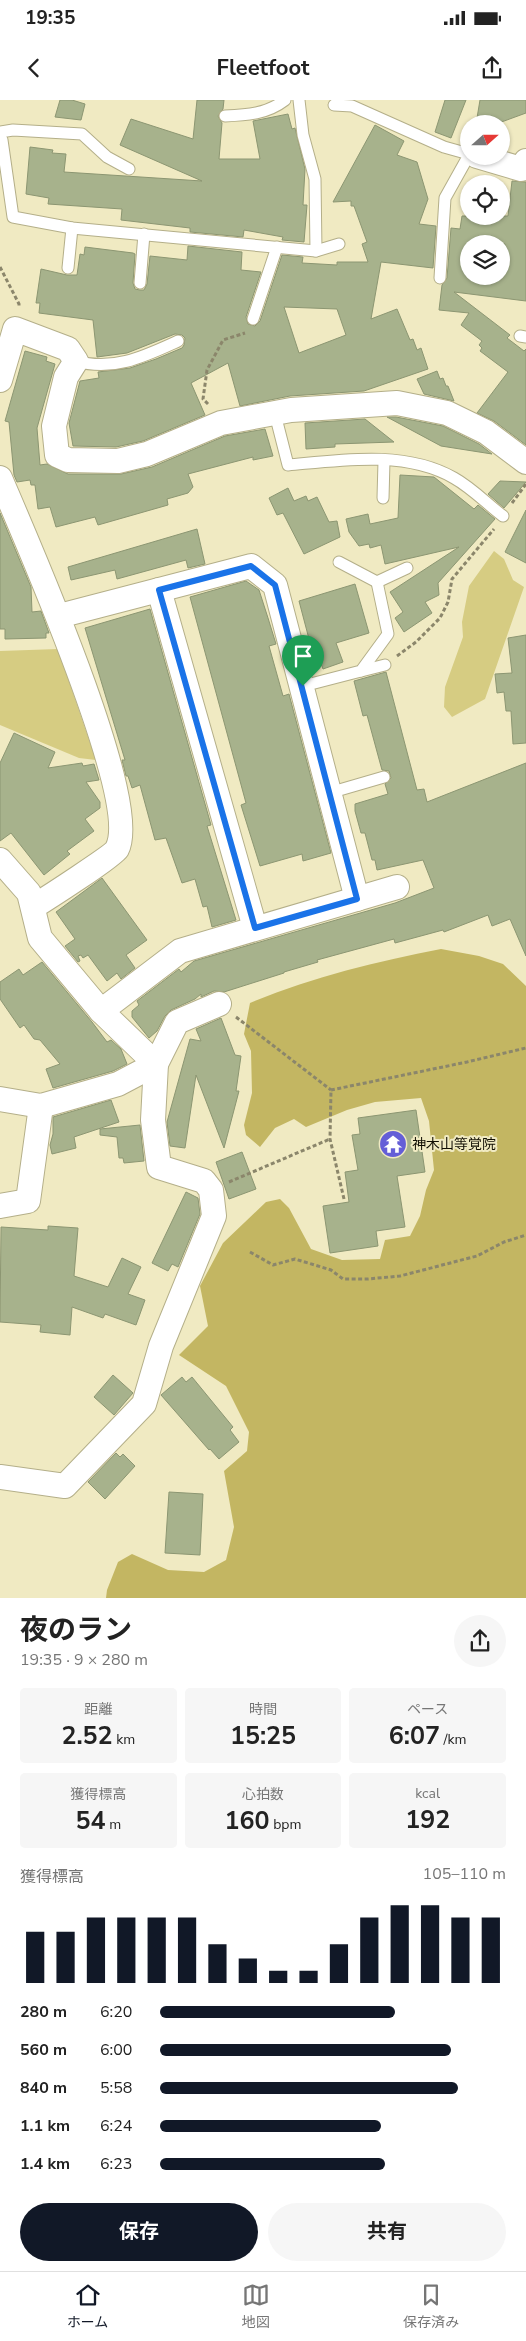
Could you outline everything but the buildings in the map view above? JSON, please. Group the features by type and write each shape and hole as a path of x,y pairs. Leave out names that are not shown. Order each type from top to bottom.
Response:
{"street":[{"path":"510,164 524,167"},
{"path":"0,380 15,329 68,350 76,361 66,377 54,426 57,455 68,460 118,461 147,454 221,423 291,410 397,403 447,413 486,432 526,462"},
{"path":"0,478 58,616 114,777 122,833 116,851 33,907"},
{"path":"58,616 251,566 275,585 303,686 357,899"},
{"path":"159,590 255,928"},
{"path":"0,860 29,893 40,938 100,1011 156,1064"},
{"path":"100,1011 180,951 397,887"},
{"path":"0,1477 65,1486 144,1404 161,1346 214,1216 211,1190 204,1181 158,1167 154,1120 156,1064 177,1022 219,1004"},
{"path":"0,1099 41,1106 118,1084 156,1064"},
{"path":"0,1206 28,1200 41,1106"}],"lane":[{"path":"225,116 246,115 273,110 284,100"},
{"path":"299,100 302,135 315,179 316,251"},
{"path":"334,105 352,106 444,147 460,152"},
{"path":"0,132 13,130 82,134 107,157 129,169"},
{"path":"0,137 13,217 72,228 316,251 339,244"},
{"path":"440,278 445,198 463,165"},
{"path":"68,268 72,228"},
{"path":"140,283 144,234"},
{"path":"253,319 277,247"},
{"path":"76,361 92,366 135,360 178,341"},
{"path":"276,414 288,465 352,459 416,463 454,478 503,516"},
{"path":"383,498 384,461"},
{"path":"340,562 377,582 388,634 361,672"},
{"path":"377,582 407,568"},
{"path":"303,686 385,665"},
{"path":"329,793 384,777"}],"path":[{"path":"0,267 19,304 15,329"},
{"path":"221,423 215,412 203,399 207,370 223,340 255,329 253,319"},
{"path":"385,665 416,642 440,618 448,602 452,580 526,484"},
{"path":"219,1004 331,1090 526,1048"},
{"path":"331,1090 330,1140 344,1199"},
{"path":"211,1190 259,1168 330,1140"},
{"path":"250,1252 274,1265 295,1259 331,1270 344,1279 368,1279 400,1276 447,1265 477,1256 504,1242 526,1235"}],"shaded area":[{"path":"494,551 504,559 513,580 524,587 485,699 452,717 444,707 445,687 463,637 462,622 469,586"},
{"path":"58,649 96,760 79,758 0,725 0,651"},
{"path":"441,949 479,956 503,964 526,986 526,1598 106,1598 107,1590 118,1562 132,1554 168,1570 204,1572 226,1560 234,1527 224,1471 247,1451 249,1432 226,1386 179,1355 208,1326 200,1286 223,1243 266,1202 280,1199 289,1208 311,1249 342,1260 380,1259 385,1240 410,1236 420,1216 426,1190 434,1170 429,1121 421,1098 375,1102 347,1110 306,1127 294,1119 275,1128 260,1147 246,1135 244,1125 252,1093 251,1051 244,1034 250,1003 296,985 344,971"}],"place":[{"name":"神木山等覚院","path":"393,1144"}],"route":[{"path":"251,566 275,585 303,686 357,899 255,928 159,590 251,566"}]}
